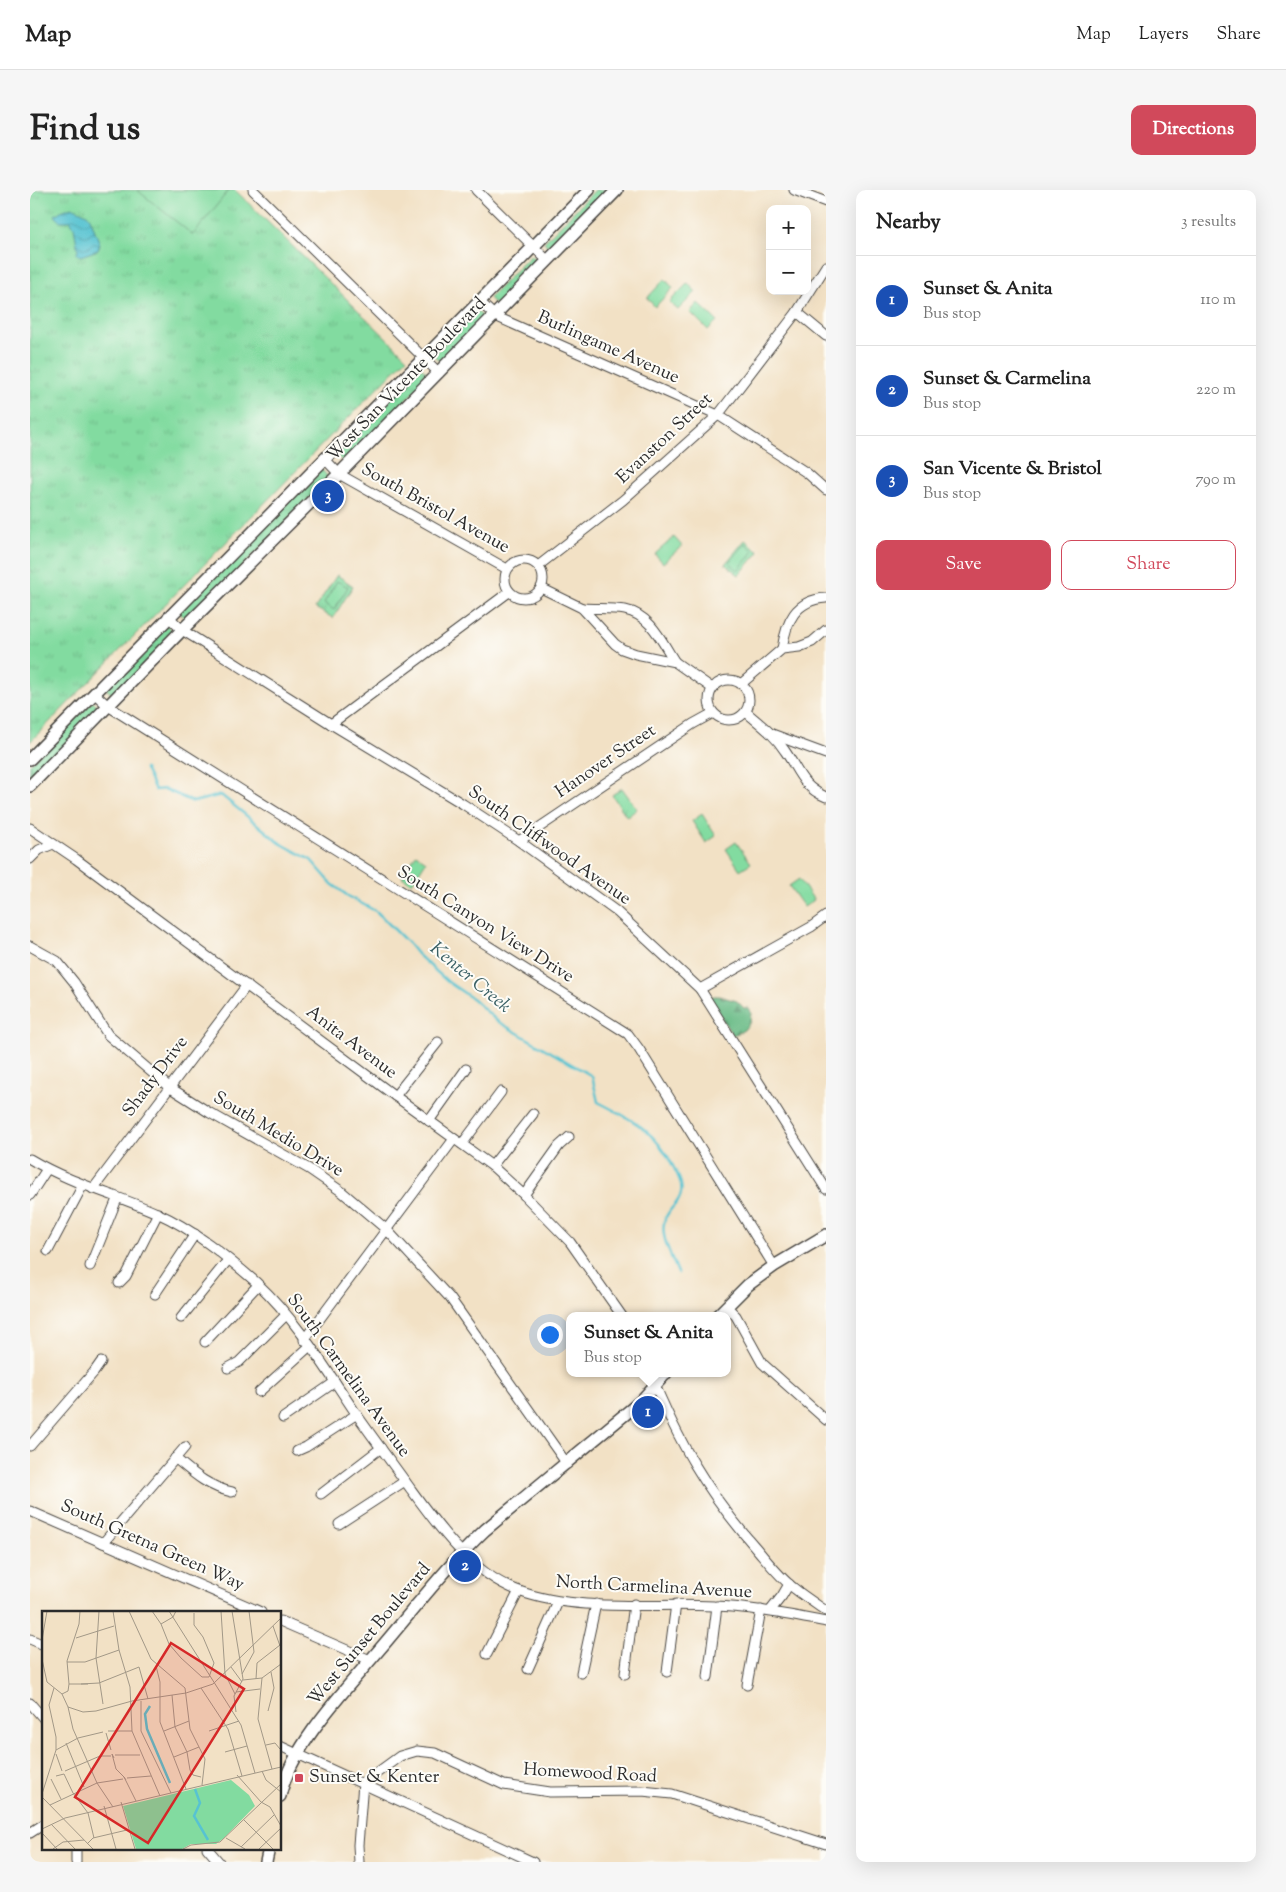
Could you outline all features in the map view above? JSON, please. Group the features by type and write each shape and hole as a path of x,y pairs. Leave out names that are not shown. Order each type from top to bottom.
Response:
{"main road":[{"name":"West San Vicente Boulevard","path":"30,759 168,616 588,190"},
{"name":"West San Vicente Boulevard","path":"30,786 182,630 439,373 617,190"},
{"path":"721,1312 748,1285 774,1266 826,1235"},
{"name":"West Sunset Boulevard","path":"281,1793 296,1754 370,1660 462,1552 485,1530 640,1402 662,1377"}],"street":[{"path":"254,190 439,373"},
{"path":"476,190 548,261"},
{"path":"794,190 826,202"},
{"name":"Evanston Street","path":"538,566 623,500 718,415 797,312 826,266"},
{"name":"Burlingame Avenue","path":"479,301 494,316 718,415 807,473 826,490"},
{"path":"797,312 826,336"},
{"name":"South Bristol Avenue","path":"324,458 339,474 507,569"},
{"path":"522,560 534,562 538,566 543,577 541,588 537,593 526,598 520,598 509,592 504,581 507,569 516,561 522,560"},
{"path":"541,588 582,608 615,644 622,649 636,654 675,662"},
{"path":"331,724 509,592"},
{"path":"782,649 785,631 790,619 798,609 810,601 826,598"},
{"path":"582,608 625,610 637,614 654,628 675,662 712,688"},
{"name":"South Cliffwood Avenue","path":"168,616 182,630 463,804 519,841 617,912 700,988 826,1189"},
{"path":"742,684 782,649 799,647 812,642 826,630"},
{"path":"723,680 736,680 742,684 749,698 746,712 739,717 727,720 720,718 714,713 709,704 708,698 712,688 723,680"},
{"name":"South Canyon View Drive","path":"94,693 108,706 628,1034 774,1266"},
{"path":"746,712 771,734 786,751 798,774 808,787 826,797"},
{"name":"Hanover Street","path":"519,841 692,724 714,713"},
{"path":"771,734 826,754"},
{"name":"Anita Avenue","path":"30,828 76,859 492,1166 524,1195 570,1242 619,1312"},
{"path":"30,860 39,850 53,844"},
{"path":"700,988 812,927 826,916"},
{"name":"South Medio Drive","path":"30,946 57,961 74,982 108,1035 168,1087 309,1169 341,1191 387,1230 450,1298 567,1464"},
{"name":"Shady Drive","path":"93,1189 168,1087 247,985"},
{"path":"395,1096 438,1042"},
{"path":"429,1121 466,1069"},
{"path":"259,1392 307,1343 387,1230 501,1092"},
{"path":"492,1166 533,1114"},
{"path":"524,1195 559,1146 569,1137"},
{"name":"South Carmelina Avenue","path":"30,1159 46,1169 83,1185 158,1213 195,1234 258,1284 286,1315 432,1518 462,1552"},
{"path":"30,1195 46,1169"},
{"path":"48,1251 83,1185"},
{"path":"90,1266 117,1198"},
{"path":"120,1283 126,1276 158,1213"},
{"path":"155,1294 195,1234"},
{"path":"181,1318 228,1260"},
{"path":"205,1342 258,1284"},
{"path":"726,1306 736,1316 762,1363 826,1420"},
{"path":"228,1368 239,1362 286,1315"},
{"path":"30,1446 101,1362"},
{"path":"652,1377 673,1426 705,1485 731,1520 789,1584 826,1611"},
{"path":"283,1418 335,1382"},
{"path":"297,1451 357,1414"},
{"path":"103,1543 185,1447"},
{"path":"321,1494 381,1448"},
{"path":"175,1458 205,1482 218,1489 232,1492"},
{"path":"339,1524 405,1481"},
{"name":"South Gretna Green Way","path":"30,1511 259,1611"},
{"name":"North Carmelina Avenue","path":"462,1552 494,1579 519,1591 558,1602 717,1606 765,1611 826,1622"},
{"path":"747,1685 765,1611 782,1596 789,1584"},
{"path":"487,1654 519,1591"},
{"path":"528,1669 558,1602"},
{"path":"581,1673 596,1604"},
{"path":"625,1674 634,1604"},
{"path":"667,1672 676,1604"},
{"path":"708,1677 717,1606"},
{"path":"281,1620 370,1660"},
{"path":"30,1639 42,1644"},
{"path":"30,1703 42,1718"},
{"path":"281,1746 533,1862"},
{"name":"Homewood Road","path":"363,1783 400,1756 417,1751 435,1752 504,1785 550,1792 642,1791 672,1794 826,1844"},
{"path":"359,1862 358,1845 363,1783"},
{"path":"30,1833 42,1825"},
{"path":"209,1850 220,1862"}],"green space":[{"path":"30,190 235,190 407,358 30,742"},
{"path":"137,190 229,190 193,235"},
{"path":"595,190 611,190 552,251 544,242"},
{"path":"531,255 540,263 497,307 489,298"},
{"path":"665,279 673,288 655,307 647,298"},
{"path":"688,283 696,292 678,310 669,302"},
{"path":"698,303 717,321 708,330 690,312"},
{"path":"477,311 485,319 442,363 433,355"},
{"path":"421,367 430,375 344,463 335,454"},
{"path":"321,469 329,478 188,621 179,612"},
{"path":"674,537 682,546 663,563 655,554"},
{"path":"745,540 759,552 739,575 725,564"},
{"path":"745,543 754,551 738,570 729,562"},
{"path":"337,575 353,586 333,618 315,608"},
{"path":"337,581 348,587 334,610 324,603"},
{"path":"167,625 175,633 114,696 105,688"},
{"path":"93,701 101,709 30,781 30,764"},
{"path":"622,788 637,809 627,817 612,795"},
{"path":"702,814 716,836 706,843 692,821"},
{"path":"736,842 751,863 740,870 726,849"},
{"path":"416,854 426,861 412,883 402,877"},
{"path":"799,879 814,900 804,907 789,886"},
{"path":"714,996 737,1001 744,1008 748,1008 751,1013 750,1022 744,1030 733,1036 708,998"}],"water":[{"path":"72,207 87,214 90,218 100,244 98,250 81,256 76,254 78,251 74,227 70,221 59,221 55,215"}],"waterway":[{"name":"Kenter Creek","path":"145,769 155,790 165,789 193,802 221,795 280,843 311,860 332,884 348,896 377,912 417,954 448,982 473,999 497,1021 592,1076 598,1102 633,1121 651,1136 660,1145 678,1177 681,1186 680,1196 665,1219 664,1226 668,1250 678,1273"}],"place":[{"name":"San Vicente & Bristol","path":"328,496"},
{"name":"Sunset & Anita","path":"648,1412"},
{"name":"Sunset & Carmelina","path":"465,1566"},
{"name":"Sunset & Kenter","path":"299,1778"}]}
